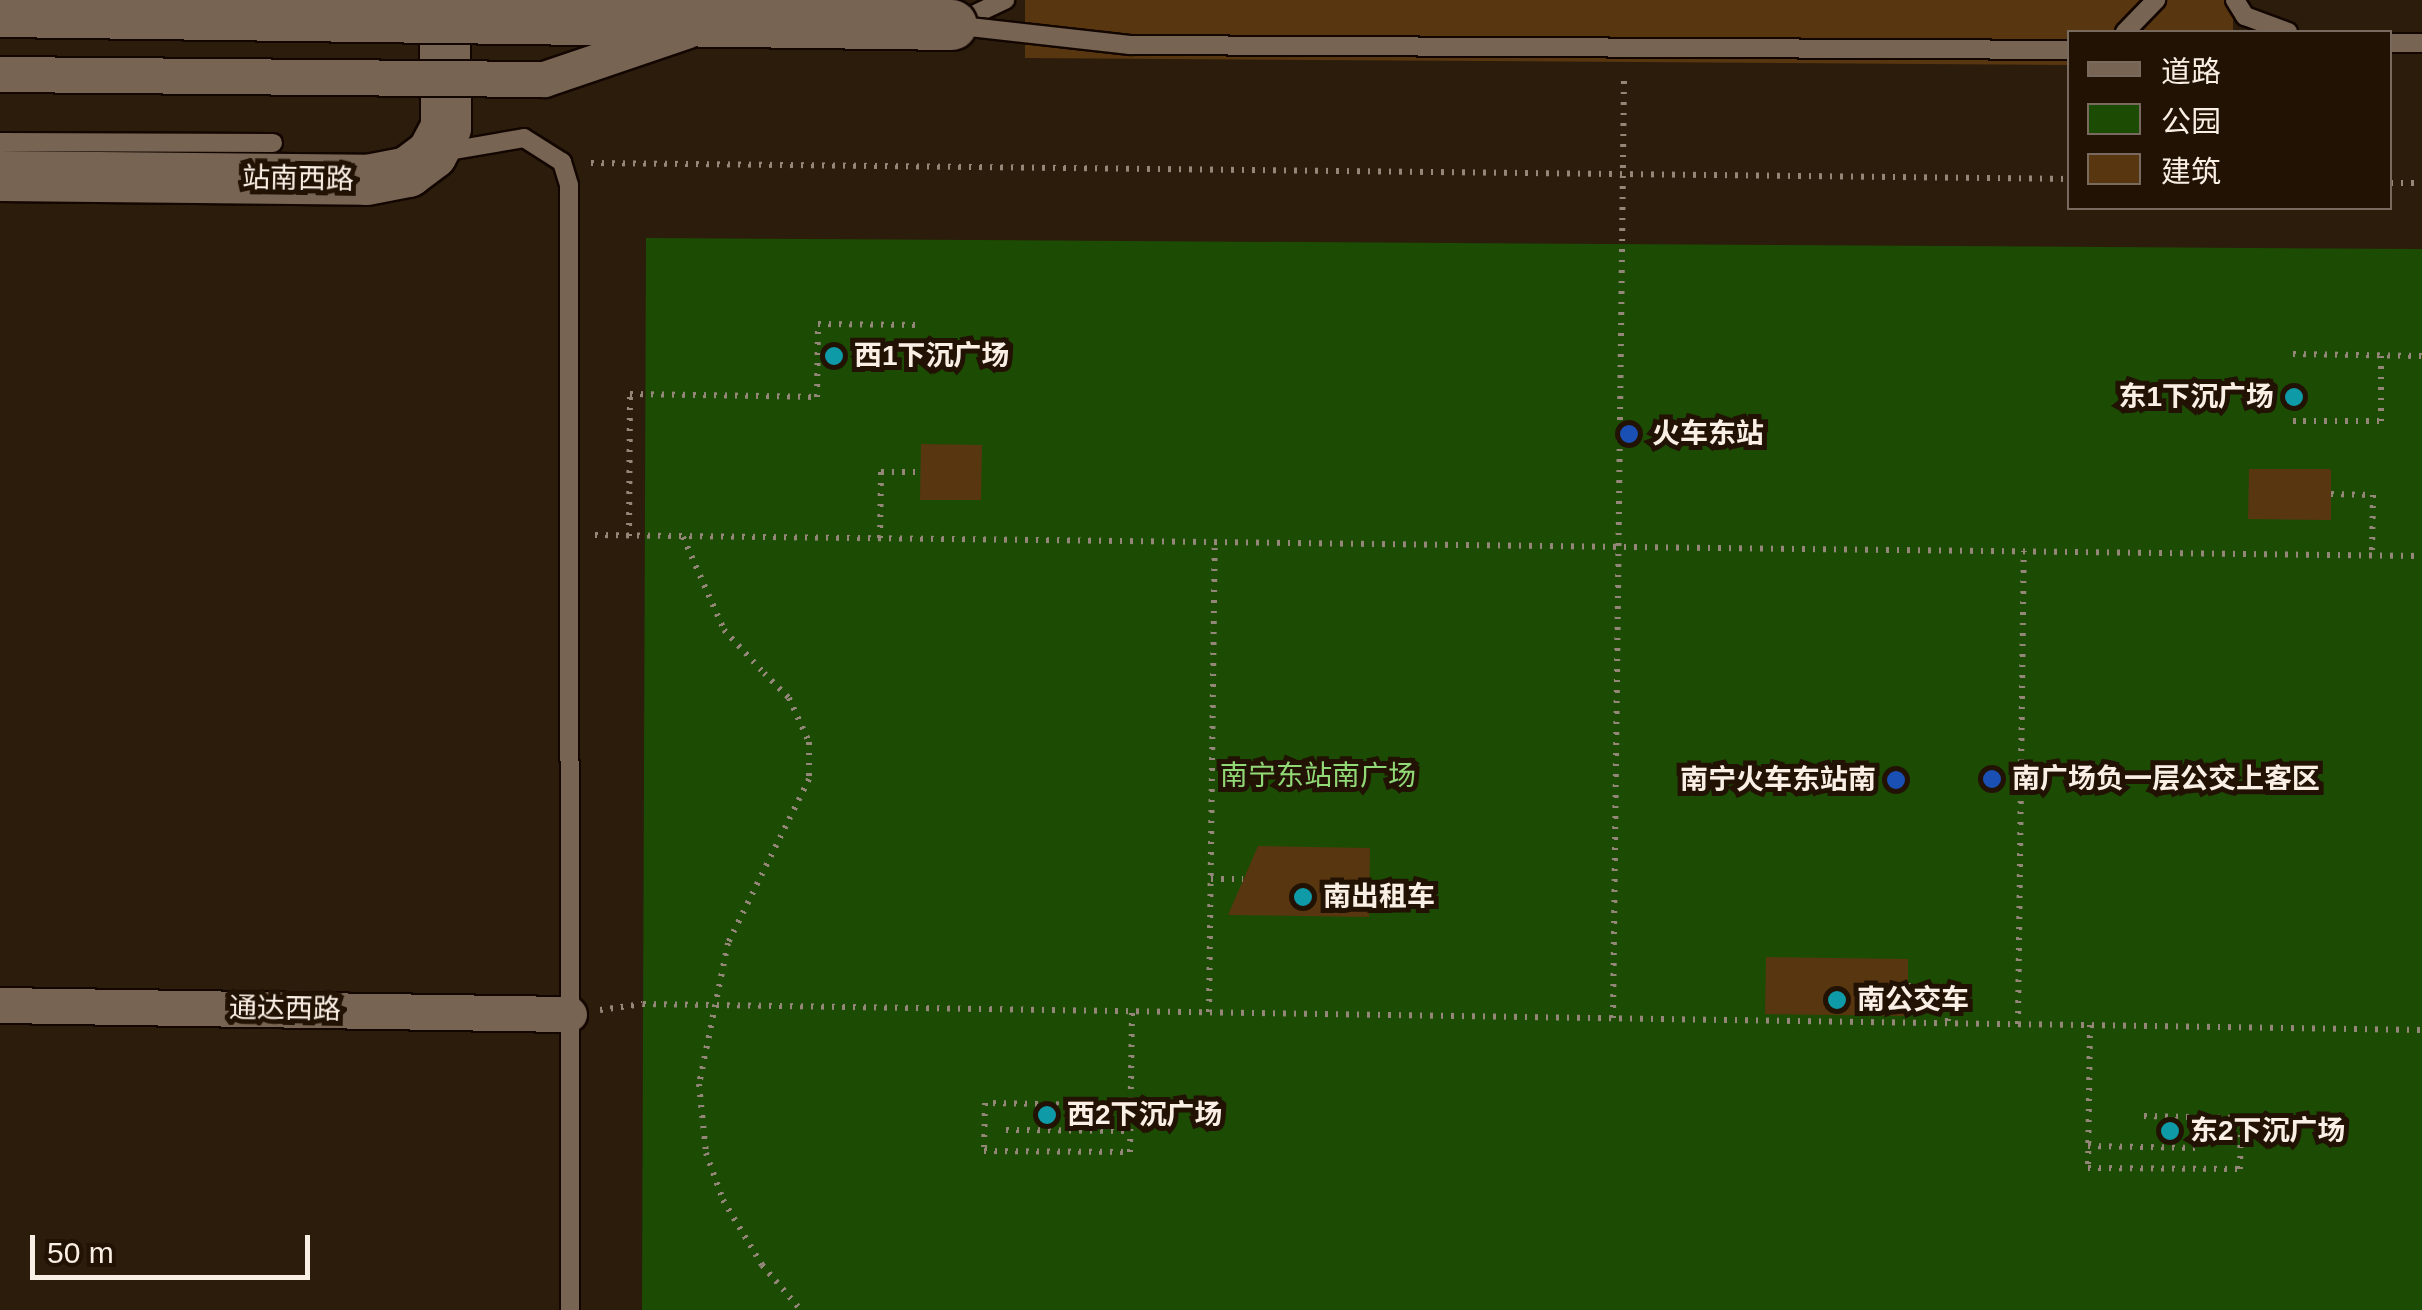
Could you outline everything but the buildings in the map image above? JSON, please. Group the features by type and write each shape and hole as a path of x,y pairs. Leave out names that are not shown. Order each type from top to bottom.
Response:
{"street":[{"path":"432,154 446,128 444,0"},
{"path":"0,12 952,25"},
{"path":"0,74 544,79 709,24"},
{"name":"站南西路","path":"0,176 367,180 408,172 432,154"},
{"name":"通达西路","path":"0,1005 569,1014"}],"lane":[{"path":"952,25 1005,0"},
{"path":"2127,30 2156,0"},
{"path":"2235,0 2245,16 2283,30"},
{"path":"952,25 1130,45 2067,50"},
{"path":"2392,43 2422,43"},
{"path":"432,154 524,138 562,162 568,186 570,1310"},
{"path":"0,142 273,143"}],"path":[{"path":"1613,1018 1624,56"},
{"path":"562,162 2067,179"},
{"path":"2392,183 2422,184"},
{"path":"629,536 630,394 816,397 818,324 923,325"},
{"path":"2292,354 2422,356"},
{"path":"2292,421 2381,421 2382,355"},
{"path":"880,538 881,472 921,472"},
{"path":"2331,494 2373,495 2372,555"},
{"path":"568,535 2422,556"},
{"path":"683,536 724,630 790,698 809,742 809,779 728,943 700,1084 706,1153 723,1200 762,1265 801,1310"},
{"path":"1209,1012 1214,542"},
{"path":"2018,1024 2024,551"},
{"path":"1210,879 1244,879"},
{"path":"1908,986 1949,987 1948,1023"},
{"path":"569,1014 643,1004 2422,1030"},
{"path":"1090,1104 985,1103 984,1150 1130,1152 1132,1011"},
{"path":"2090,1025 2088,1168 2240,1169 2241,1118 2143,1116"},
{"path":"1006,1130 1130,1131"},
{"path":"2088,1146 2202,1148"}],"green space":[{"name":"南宁东站南广场","path":"646,238 2422,249 2422,1310 642,1310"}],"place":[{"name":"西1下沉广场","path":"834,356"},
{"name":"东1下沉广场","path":"2294,397"},
{"name":"火车东站","path":"1629,434"},
{"name":"南广场负一层公交上客区","path":"1992,779"},
{"name":"南宁火车东站南","path":"1896,780"},
{"name":"南出租车","path":"1303,897"},
{"name":"南公交车","path":"1837,1000"},
{"name":"西2下沉广场","path":"1047,1115"},
{"name":"东2下沉广场","path":"2170,1131"}]}
